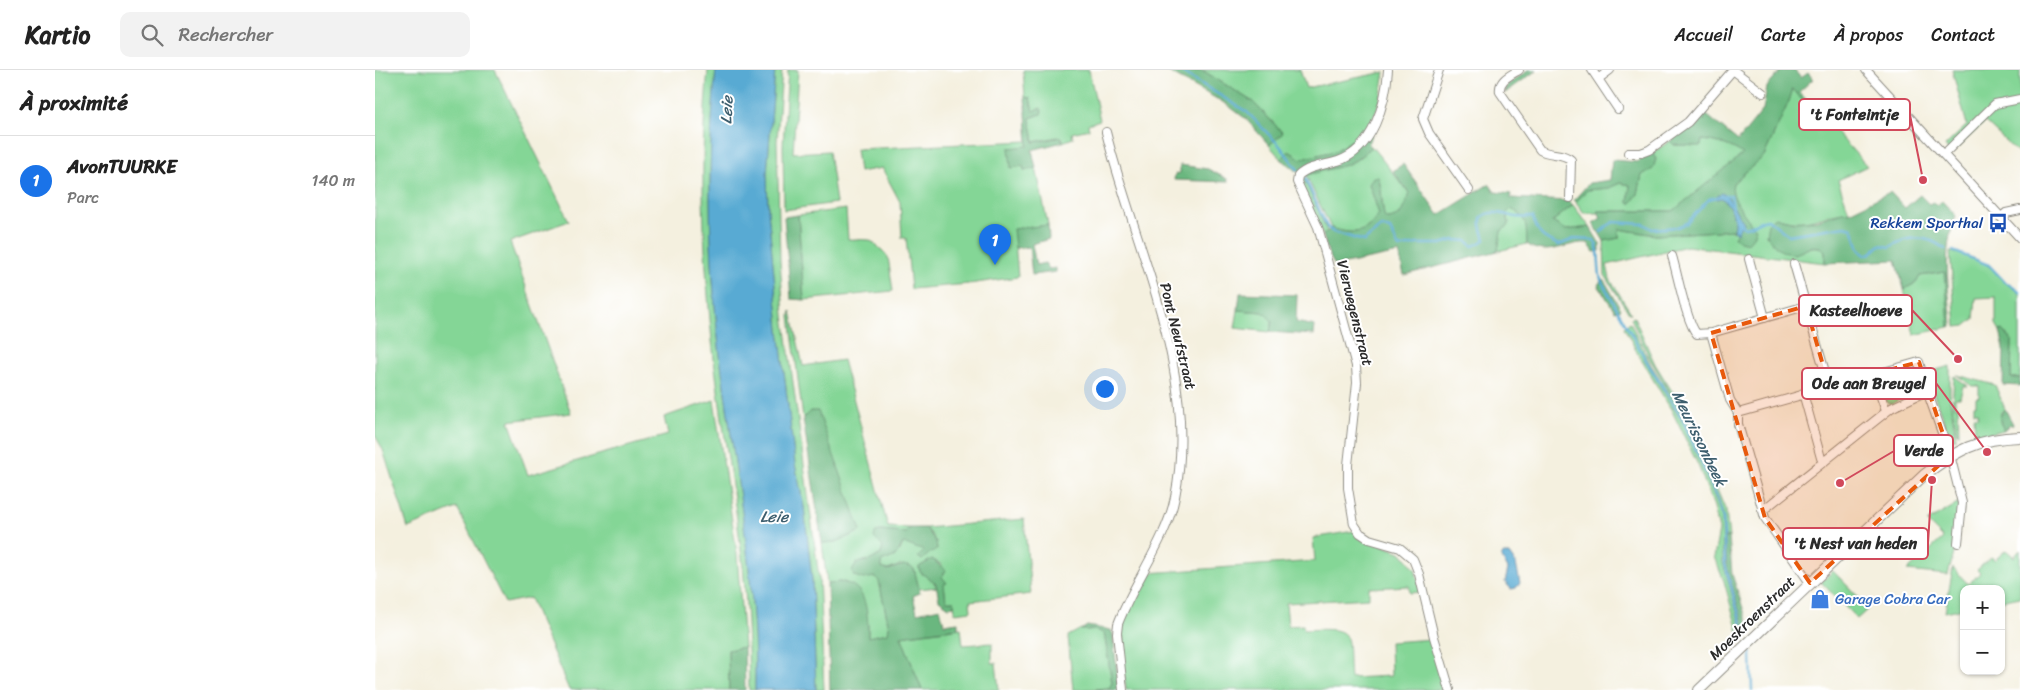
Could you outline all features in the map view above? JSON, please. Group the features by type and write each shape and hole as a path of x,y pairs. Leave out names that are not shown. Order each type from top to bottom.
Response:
{"main road":[{"name":"Moeskroenstraat","path":"1699,690 1924,475 1950,453 1997,439 2020,437"}],"street":[{"name":"Vierwegenstraat","path":"1388,70 1386,89 1380,111 1363,145 1340,160 1302,174 1297,182 1318,226 1356,366 1357,383 1348,465 1349,496 1354,524 1360,533 1369,539 1400,548 1413,559 1419,574 1434,637 1450,690"},
{"path":"1439,70 1423,118 1429,133 1469,190"},
{"path":"1519,70 1501,82 1500,92 1540,150 1545,153 1566,155 1571,160 1570,198"},
{"path":"1592,70 1618,109"},
{"path":"1598,79 1610,70"},
{"path":"1628,153 1649,150 1688,122 1733,70 1763,93"},
{"path":"1866,70 2020,238"},
{"path":"1944,154 1995,104 2020,99"},
{"name":"Pont Neufstraat","path":"1106,132 1117,175 1147,265 1172,357 1180,402 1179,456 1175,498 1169,518 1119,624 1117,633 1123,690"},
{"path":"2001,217 2006,213 2020,210"},
{"path":"1672,256 1693,331 1701,335 1711,334 1806,306"},
{"path":"1749,259 1765,318"},
{"path":"1794,264 1829,386"},
{"path":"1711,334 1730,400 1738,413 1738,424 1762,509 1769,526 1810,583"},
{"path":"1738,413 1803,393 1919,362 1927,391 1950,453 1962,503 1958,543"},
{"path":"1875,375 1886,412"},
{"path":"1762,509 1767,507 1886,412 1919,393 1927,391"},
{"path":"1803,393 1821,458 1824,462"}],"highlighted area":[{"path":"1806,306 1829,386 1919,362 1950,455 1810,583 1765,518 1711,333"}],"green space":[{"path":"375,70 495,70 569,221 510,242 571,413 509,421 528,475 668,435 664,417 714,400 737,554 744,647 728,650 729,690 569,690 530,598 505,603 457,508 408,528 383,450 375,435"},
{"path":"708,70 716,70 710,183 714,296 722,371 749,570 755,650 755,690 749,690 743,568 718,394 709,307 703,206 705,104"},
{"path":"775,70 782,70 777,141 780,260 784,315 819,577 824,690 816,690 812,580 804,507 795,464 779,330 768,210 767,173"},
{"path":"788,70 798,70 793,153 829,151 836,203 784,210 783,145"},
{"path":"1023,70 1089,70 1100,120 1088,124 1089,129 1072,133 1073,138 1063,142 1063,138 1057,137 1034,142 1030,118 1041,114 1033,111 1030,98 1025,97"},
{"path":"1165,70 1202,70 1253,102 1283,133 1269,145 1246,119 1226,104"},
{"path":"1202,70 1300,70 1306,88 1385,72 1380,102 1366,134 1335,151 1301,159 1289,151 1281,159 1269,145 1283,133 1253,102"},
{"path":"1529,70 1537,70 1505,93 1507,85"},
{"path":"1782,70 1794,70 1801,78 1808,73 1813,79 1799,92 1829,124 1824,127 1793,89 1764,156 1733,183 1732,189 1735,200 1756,228 1753,237 1748,243 1734,237 1743,223 1731,202 1722,198 1732,212 1734,220 1733,230 1656,235 1619,229 1619,238 1604,241 1593,223 1601,218 1598,211 1673,211 1743,154 1729,146 1702,140 1701,146 1674,145 1670,141 1703,112 1738,141 1763,110 1767,87"},
{"path":"1952,70 2020,70 2020,153 1985,122 1951,154 1945,146 1967,125"},
{"path":"1793,88 1824,126 1829,124 1867,166 1838,180 1849,212 1799,221 1779,218 1766,235 1778,248 1788,253 1797,253 1811,247 1820,248 1825,251 1825,263 1687,246 1607,265 1610,279 1631,313 1629,313 1605,275 1604,241 1619,238 1618,229 1656,235 1733,230 1737,233 1734,236 1753,226 1735,200 1732,189 1733,183 1764,156"},
{"path":"1025,97 1030,98 1033,111 1041,108 1042,111 1041,114 1030,118 1034,142 1061,137 1063,142 1032,150 1036,168 1024,170 1023,166 1011,168 1009,148 1028,146"},
{"path":"1363,133 1372,135 1368,143 1372,147 1356,160 1346,165 1306,175 1296,171 1281,159 1289,151 1301,159 1335,151"},
{"path":"1702,140 1724,144 1744,154 1673,211 1599,211 1599,213 1584,213 1576,202 1587,190 1609,188 1620,183 1630,185 1628,203 1631,203 1638,194 1642,174 1648,172 1656,159 1652,153 1670,141 1674,145 1701,146"},
{"path":"1028,141 1028,146 1011,168 1023,166 1024,170 1036,168 1048,225 1014,229 1018,277 911,289 906,238 902,238 900,202 882,168 859,172 856,149"},
{"path":"1372,147 1410,194 1405,208 1399,215 1391,219 1385,219 1378,177 1369,184 1379,214 1374,221 1358,232 1346,232 1331,228 1306,175 1346,165 1356,160"},
{"path":"1652,153 1656,159 1653,169 1642,175 1638,194 1631,203 1628,203 1630,185 1620,183 1609,188 1587,190 1576,202 1574,200 1589,183 1610,180 1612,160 1638,162"},
{"path":"1403,164 1439,215 1489,184 1495,192 1511,194 1510,198 1569,201 1573,205 1552,222 1566,230 1590,227 1600,244 1600,251 1594,252 1588,243 1573,244 1549,250 1534,248 1527,244 1526,228 1521,215 1511,209 1506,214 1509,222 1508,226 1501,231 1498,251 1404,275 1399,253 1335,266 1323,236 1331,228 1346,232 1358,232 1364,230 1374,221 1379,214 1369,184 1373,177 1378,177 1380,182 1385,219 1400,215 1410,194 1393,171"},
{"path":"1180,165 1208,169 1227,179 1228,182 1174,180 1175,174 1180,173"},
{"path":"1303,177 1327,231 1323,236 1301,183 1300,180"},
{"path":"1890,192 1905,208 1920,195 1929,204 1933,202 1937,206 1942,201 1956,216 1951,230 1947,257 1952,326 1949,327 1945,272 1920,276 1916,283 1904,289 1896,260 1825,263 1825,251 1821,248 1816,246 1788,254 1777,248 1766,235 1768,224 1774,217 1794,222 1817,220 1842,212 1849,212"},
{"path":"1573,205 1590,227 1566,230 1552,222"},
{"path":"846,209 848,239 870,240 883,251 888,257 893,291 804,300 798,215"},
{"path":"1511,209 1521,215 1526,223 1527,244 1498,251 1501,231 1508,226 1509,222 1506,214"},
{"path":"798,215 804,300 791,299 784,217"},
{"path":"1048,225 1049,239 1032,244 1036,265 1045,263 1049,269 1056,268 1056,272 1032,275 1029,247 1015,248 1013,229"},
{"path":"1950,252 1983,263 2020,293 2020,378 2011,378 2012,341 2003,330 2000,331 1996,324 1996,297 1976,298 1974,319 1965,326 1956,327"},
{"path":"1946,272 1949,327 1914,335 1904,289 1916,283 1920,276"},
{"path":"1602,279 1621,309 1615,311 1598,285"},
{"path":"1240,293 1297,295 1296,322 1315,326 1314,335 1270,332 1272,321 1263,312 1238,310"},
{"path":"1238,310 1263,312 1272,321 1270,332 1235,328"},
{"path":"791,311 803,366 843,360 888,527 910,528 906,533 880,531 874,538 883,547 881,554 871,560 863,561 868,577 875,577 879,581 889,628 888,633 868,637 868,625 845,582 827,583 822,543 836,542 861,531 806,415 803,419 790,316"},
{"path":"1634,317 1655,364 1682,407 1680,408 1687,419 1726,511 1729,537 1725,536 1724,518 1719,501 1683,418 1646,360 1632,332 1644,359 1684,425 1715,498 1722,518 1723,563 1742,632 1744,631 1746,634 1740,639 1724,581 1714,557 1719,530 1714,507 1698,465 1672,411 1624,327 1630,322 1651,365 1679,407 1650,359 1631,318"},
{"path":"2003,330 2012,341 2011,378 2020,378 2020,386 2003,385 2004,349 2000,331"},
{"path":"1950,366 1950,400 1956,438 1951,441 1926,373"},
{"path":"1957,375 1995,385 2005,409 2001,411 2000,422 2004,430 1978,436 1975,434 1974,417 1978,417 1978,412 1974,412 1974,405 1976,405 1976,398 1979,397 1979,386 1972,386"},
{"path":"1915,376 1918,385 1917,389 1892,404 1886,402 1883,386 1889,384 1892,395 1889,383"},
{"path":"1954,376 1968,386 1963,386 1960,398 1955,398 1955,406 1958,406 1959,434 1957,433 1952,407"},
{"path":"2005,409 2013,424 2012,426 2010,424 2004,430 2000,416"},
{"path":"811,411 818,411 861,531 836,542 822,543 803,419"},
{"path":"1959,503 1956,546 1948,575 1907,571 1943,538 1927,522"},
{"path":"1024,519 1031,594 970,601 971,611 955,613 954,601 946,602 944,584 946,583 942,577 942,565 932,559 919,567 920,572 933,581 937,587 919,589 914,569 900,565 888,570 882,568 881,562 897,553 903,543 928,551 937,550 933,536 926,528"},
{"path":"910,528 926,528 936,542 937,550 931,552 922,560 918,557 924,551 903,543 896,556 881,562 882,568 888,570 904,565 914,569 920,593 913,596 917,613 940,608 944,624 958,622 958,628 901,636 922,690 830,690 827,583 844,582 859,591 863,597 867,613 868,637 888,633 889,627 879,581 875,577 863,579 854,576 852,571 857,563 871,560 881,554 883,547 874,538 875,533 879,531 906,533"},
{"path":"1354,531 1359,536 1402,553 1415,569 1421,592 1410,593 1409,586 1369,588 1369,598 1286,603 1288,626 1303,625 1304,630 1333,630 1341,632 1346,636 1350,678 1391,676 1390,642 1432,639 1447,690 1126,690 1121,644 1123,620 1148,573 1315,561 1313,538"},
{"path":"1725,537 1729,537 1732,574 1750,630 1746,634 1727,567"},
{"path":"2006,550 2014,557 2020,550 2020,597 2005,600 2005,585 1960,585 1960,609 1945,612 1953,568 1968,584 1980,573 1977,570 1991,557 1995,560"},
{"path":"932,559 946,570 942,577 947,583 944,584 946,601 954,601 954,606 949,607 939,600 936,584 920,572 919,567"},
{"path":"1833,571 1869,608 1857,619 1821,582"},
{"path":"1087,626 1111,630 1113,634 1119,690 1095,690 1109,688 1112,683 1104,633 1095,630 1081,630"},
{"path":"961,628 963,645 992,643 992,663 996,663 999,690 922,690 901,636"},
{"path":"1081,629 1104,633 1112,683 1109,688 1073,690 1068,636"},
{"path":"744,647 745,690 729,690 728,650"}],"water":[{"name":"Leie","path":"716,70 775,70 767,173 768,210 779,330 795,464 804,507 812,580 816,690 755,690 753,610 749,570 722,371 714,296 710,183"},
{"path":"1722,193 1728,197 1743,223 1737,233 1733,230 1734,220 1731,209 1722,198 1717,199 1715,197"},
{"path":"1509,554 1516,564 1520,583 1516,588 1511,589 1505,582 1508,569 1501,556"}],"waterway":[{"path":"1179,70 1247,112 1280,146 1298,170"},
{"name":"Meurissonbeek","path":"1305,178 1327,227 1333,232 1364,241 1381,227 1390,229 1399,248 1417,244 1441,244 1454,240 1467,241 1473,246 1485,240 1481,218 1489,213 1533,217 1541,235 1559,245 1574,239 1594,240 1598,250 1599,272 1602,282 1650,367 1682,418 1717,498 1723,519 1725,564 1743,630"},
{"path":"1725,196 1731,195 1733,208"},
{"path":"1601,232 1614,222 1644,224 1652,229 1677,227 1687,223 1709,199 1717,197"},
{"path":"1741,224 1743,227 1747,227 1768,219 1788,235 1845,226 1852,228 1859,249 1865,255 1871,253 1880,245 1890,247 1904,240 1918,238 1931,241 1945,249"},
{"path":"1953,251 1989,265 2004,281 2020,292"},
{"name":"Meurissonbeek","path":"1751,653 1752,690"}],"place":[{"name":"'t Fonteintje","path":"1923,180"},
{"name":"Rekkem Sporthal","path":"1998,223"},
{"name":"AvonTUURKE","path":"995,265"},
{"name":"Kasteelhoeve","path":"1958,359"},
{"name":"Ode aan Breugel","path":"1987,452"},
{"name":"'t Nest van heden","path":"1932,480"},
{"name":"Verde","path":"1840,483"},
{"name":"Garage Cobra Car","path":"1820,599"}]}
